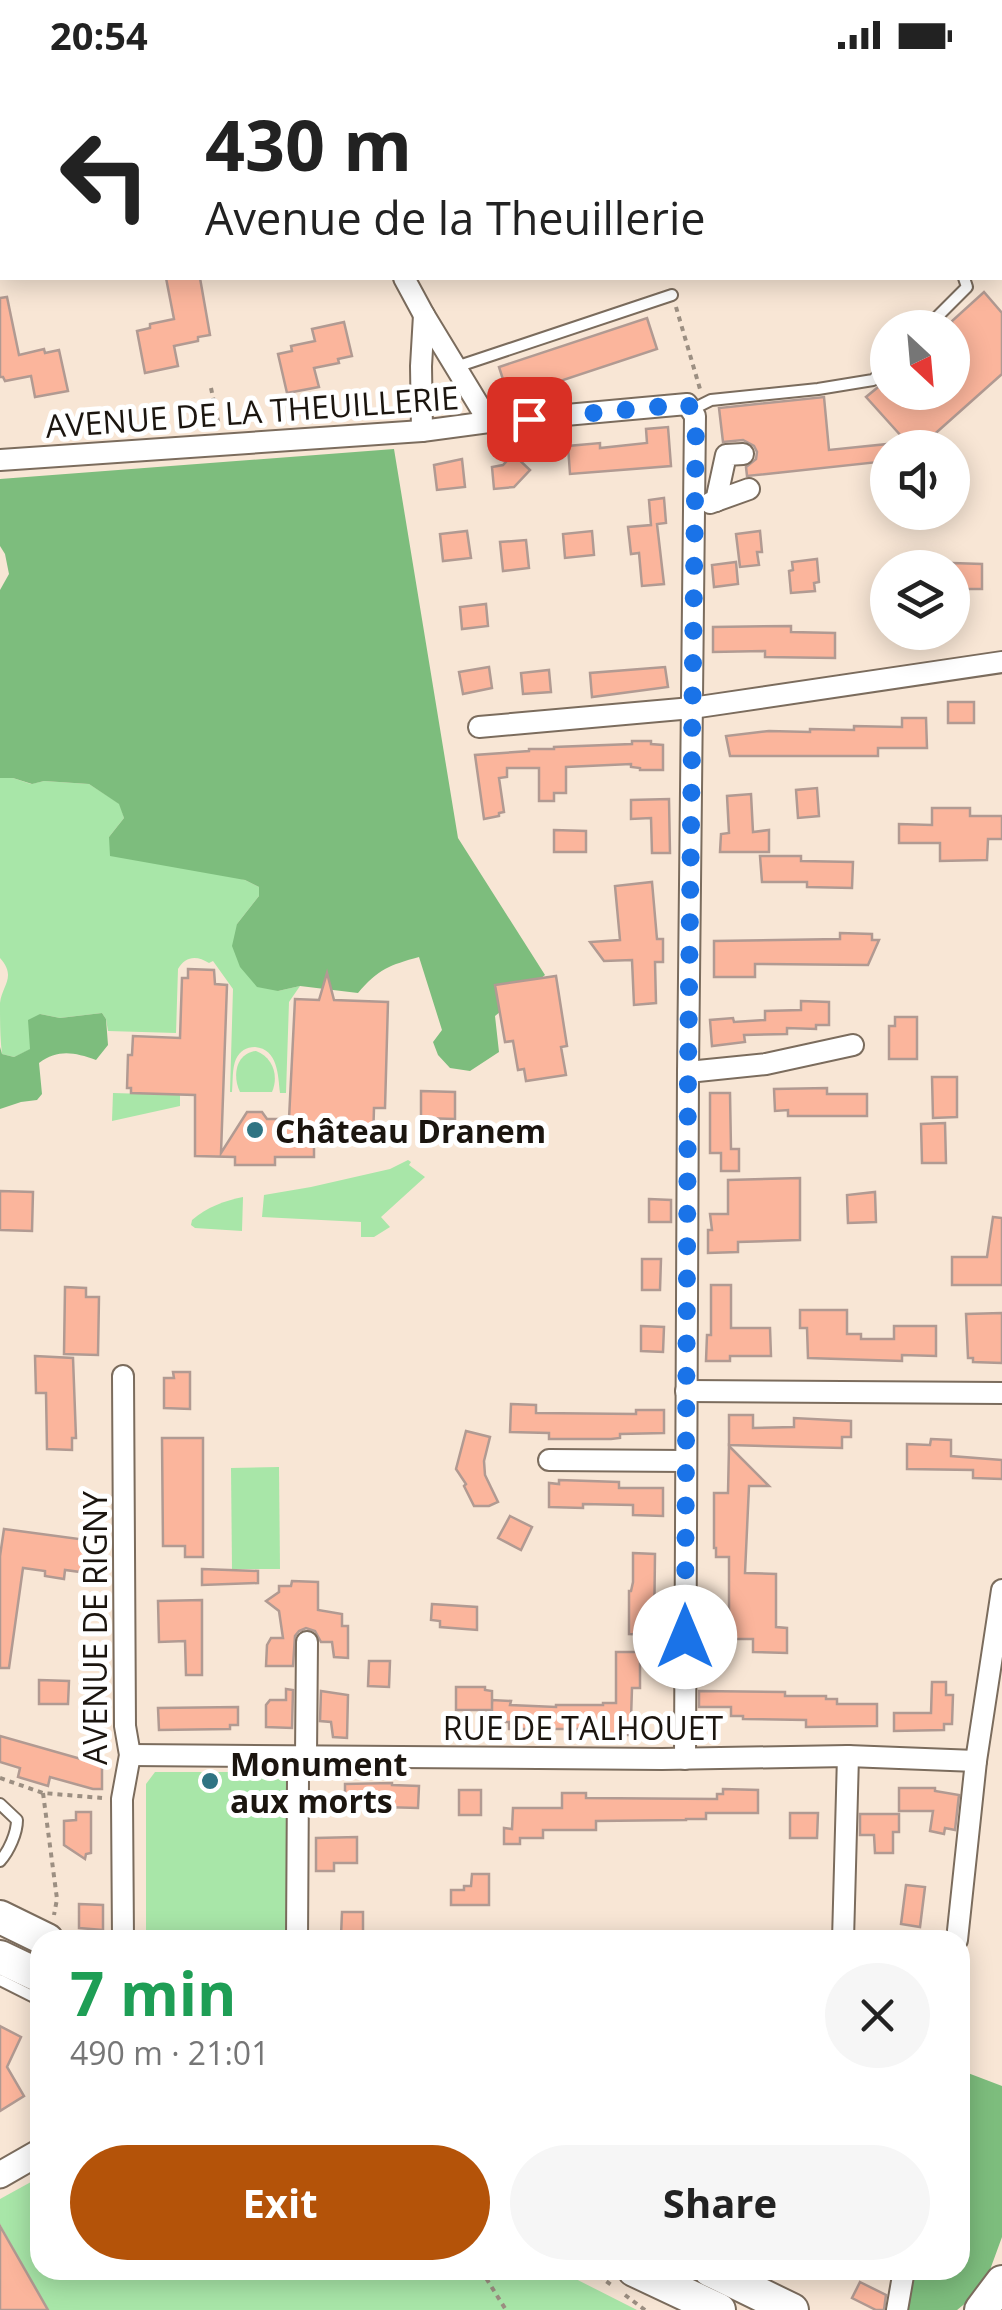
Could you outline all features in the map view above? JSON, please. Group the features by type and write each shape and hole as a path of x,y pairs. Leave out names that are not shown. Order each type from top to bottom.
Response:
{"main road":[{"path":"0,1917 50,1930"},
{"path":"0,1956 30,1971"},
{"path":"655,2280 719,2310"},
{"path":"730,2280 792,2310"},
{"path":"981,2310 1002,2282"}],"street":[{"path":"405,280 489,422"},
{"path":"422,431 424,315"},
{"path":"685,1758 696,416 693,401"},
{"name":"AVENUE DE LA THEUILLERIE","path":"0,460 422,431 693,401"},
{"path":"716,501 726,456 742,454"},
{"path":"694,509 750,488"},
{"path":"479,726 692,708 1002,662"},
{"path":"688,1072 766,1064 853,1046"},
{"name":"AVENUE DE RIGNY","path":"123,1376 125,1726 130,1755 122,1799 124,1930"},
{"path":"686,1391 1002,1393"},
{"path":"549,1460 685,1461"},
{"path":"958,1930 976,1761 1002,1590"},
{"path":"297,1930 298,1778 306,1755 307,1642"},
{"name":"RUE DE TALHOUET","path":"130,1755 848,1756 976,1761"},
{"path":"843,1930 848,1756"},
{"path":"0,2176 30,2158"},
{"path":"897,2310 902,2280"}],"lane":[{"path":"944,310 967,287 965,280"},
{"path":"456,367 672,295"},
{"path":"693,401 870,381"},
{"path":"0,1804 17,1820 17,1828 0,1861"},
{"path":"0,1980 30,1995"}],"path":[{"path":"672,295 693,401"},
{"path":"211,388 223,445"},
{"path":"0,1778 43,1793 122,1799"},
{"path":"43,1793 57,1899 50,1930"},
{"path":"487,2280 506,2310"}],"green space":[{"path":"394,449 458,838 545,975 495,1016 499,1052 470,1071 450,1068 438,1055 433,1042 442,1030 419,957 385,969 358,993 300,986 278,991 257,987 240,967 232,946 237,924 259,896 259,887 245,880 110,856 109,837 124,818 119,804 89,784 32,784 0,778 0,590 9,574 0,546 0,479"},
{"path":"0,778 31,784 89,784 120,804 124,818 109,837 259,887 259,896 237,924 278,991 300,986 289,1002 286,1093 280,1093 277,1071 268,1052 255,1047 244,1050 236,1059 230,1092 233,989 213,961 196,958 184,961 178,969 176,1033 108,1031 102,1013 60,1018 40,1014 31,1049 14,1057 2,1054 0,1003 8,976 0,958"},
{"path":"102,1013 108,1045 96,1060 66,1053 46,1059 39,1063 42,1094 37,1100 0,1109 0,1047 2,1054 14,1057 30,1049 28,1020 40,1014 60,1018"},
{"path":"256,1051 273,1068 272,1092 240,1092 238,1066 244,1056"},
{"path":"113,1093 180,1095 180,1106 112,1121"},
{"path":"408,1160 425,1177 381,1217 390,1227 374,1237 361,1237 361,1222 262,1217 264,1195 390,1169"},
{"path":"243,1197 242,1231 191,1225 192,1220 210,1208"},
{"path":"279,1467 280,1569 232,1569 231,1468"},
{"path":"155,1772 278,1772 288,1780 289,1930 146,1930 146,1784"},
{"path":"970,2074 1002,2086 1002,2237 983,2289 957,2310 904,2310 909,2280 970,2280"},
{"path":"30,2182 30,2278 0,2224 0,2199"},
{"path":"31,2280 578,2280 637,2310 41,2310 46,2307"}],"building":[{"path":"166,280 200,280 210,335 174,346 178,366 145,373 137,331 174,319"},
{"path":"984,292 1002,313 1002,374 970,403 970,310 964,310"},
{"path":"7,297 19,355 59,350 68,391 35,397 31,376 5,381 0,377 0,298"},
{"path":"647,318 657,349 509,398 499,367"},
{"path":"344,322 352,356 314,368 319,387 287,393 278,354 292,351 291,346 315,341 312,329"},
{"path":"824,397 829,450 870,446 870,463 747,476 746,467 756,459 757,452 743,440 723,442 719,408"},
{"path":"878,410 962,410 939,430 896,430"},
{"path":"668,427 671,466 570,474 568,446 600,443 600,448 647,443 646,429"},
{"path":"513,454 530,470 514,487 494,489 492,467 503,465"},
{"path":"462,459 465,487 437,490 434,465"},
{"path":"664,498 666,523 657,524 664,584 642,586 639,553 631,554 628,527 651,525 649,500"},
{"path":"467,531 471,558 443,561 440,534"},
{"path":"592,531 594,555 565,558 563,534"},
{"path":"760,531 759,565 740,567 736,534"},
{"path":"526,540 529,568 503,571 500,542"},
{"path":"817,559 819,582 814,583 815,591 791,593 792,562"},
{"path":"736,562 738,584 714,587 712,565"},
{"path":"970,564 982,564 982,589 970,589"},
{"path":"486,604 488,626 462,629 460,607"},
{"path":"791,626 791,632 835,633 835,658 765,657 765,651 713,652 713,627"},
{"path":"489,667 492,688 463,694 459,672"},
{"path":"665,667 668,687 592,697 590,673"},
{"path":"549,670 551,692 523,694 521,673"},
{"path":"948,702 974,702 974,723 948,723"},
{"path":"902,718 926,718 927,748 878,748 878,756 730,756 726,736 810,729 854,730 854,726 902,727"},
{"path":"632,741 663,745 663,770 640,770 631,764 566,767 566,793 554,793 554,801 539,801 539,768 507,768 507,777 499,778 504,812 484,819 475,755"},
{"path":"817,788 819,816 798,818 796,790"},
{"path":"751,794 753,832 769,830 769,852 720,852 721,834 729,833 727,796"},
{"path":"669,799 670,853 652,853 651,818 631,819 631,800"},
{"path":"932,808 970,808 970,816 1002,816 1002,839 988,839 987,860 940,861 940,843 899,843 899,824 932,825"},
{"path":"554,830 586,831 586,852 554,852"},
{"path":"760,856 853,862 852,888 762,882"},
{"path":"652,882 657,939 663,939 663,962 655,962 656,1003 634,1005 632,960 604,961 590,942 620,940 615,886"},
{"path":"840,933 872,934 872,940 879,940 868,965 755,964 755,977 714,977 714,941 840,939"},
{"path":"188,969 214,970 215,984 227,985 221,1153 247,1112 262,1112 267,1119 289,1119 295,999 319,1000 327,973 334,1000 388,1002 385,1108 374,1108 373,1141 314,1140 314,1157 275,1157 275,1165 235,1165 235,1157 195,1156 195,1095 131,1093 131,1088 127,1088 133,1036 180,1038 182,978 188,978"},
{"path":"556,976 567,1046 561,1047 566,1075 526,1081 524,1069 518,1070 513,1041 505,1042 495,985"},
{"path":"801,1001 829,1002 829,1025 816,1025 816,1029 787,1028 787,1034 744,1035 745,1042 712,1046 710,1020 765,1020 765,1011 801,1010"},
{"path":"895,1017 917,1017 917,1059 889,1059 889,1026 895,1026"},
{"path":"932,1077 957,1077 957,1117 933,1118"},
{"path":"827,1088 827,1094 867,1094 867,1116 788,1116 788,1110 775,1111 774,1089"},
{"path":"421,1091 455,1092 455,1119 421,1118"},
{"path":"710,1093 730,1093 731,1149 739,1149 739,1171 721,1171 721,1153 710,1153"},
{"path":"945,1123 946,1163 922,1163 921,1124"},
{"path":"800,1178 800,1240 738,1242 738,1252 708,1253 710,1214 728,1214 728,1180"},
{"path":"0,1191 33,1192 32,1231 0,1230"},
{"path":"875,1192 876,1222 848,1223 847,1195"},
{"path":"649,1199 671,1200 671,1222 649,1222"},
{"path":"993,1217 1002,1218 1002,1285 952,1285 952,1257 987,1257"},
{"path":"642,1259 661,1259 660,1290 642,1290"},
{"path":"711,1285 731,1285 731,1328 770,1328 771,1356 730,1356 730,1361 706,1361 707,1335 711,1335"},
{"path":"65,1287 86,1288 86,1297 99,1297 98,1355 64,1354"},
{"path":"800,1310 847,1310 847,1334 861,1334 861,1339 894,1339 894,1326 936,1326 936,1356 902,1355 902,1361 808,1358 807,1328 800,1328"},
{"path":"1002,1313 1002,1363 973,1362 973,1358 968,1358 966,1314"},
{"path":"641,1326 664,1327 663,1352 641,1351"},
{"path":"35,1356 73,1358 76,1438 72,1438 72,1450 47,1449 46,1393 36,1393"},
{"path":"173,1372 190,1372 190,1409 164,1408 164,1378 174,1378"},
{"path":"511,1404 536,1405 536,1413 636,1414 636,1410 664,1410 664,1433 620,1434 620,1438 611,1439 549,1439 549,1433 510,1432"},
{"path":"729,1415 753,1415 753,1428 794,1427 794,1418 851,1421 851,1437 842,1437 842,1448 729,1445"},
{"path":"466,1431 490,1437 485,1475 498,1502 489,1506 474,1506 456,1469"},
{"path":"162,1438 203,1438 203,1557 185,1557 185,1546 163,1546"},
{"path":"931,1439 951,1440 951,1456 1002,1460 1002,1479 973,1478 973,1470 907,1469 907,1444 930,1445"},
{"path":"729,1446 769,1486 749,1486 745,1573 776,1574 776,1627 787,1628 787,1653 753,1652 753,1639 712,1639 712,1613 729,1613 729,1557 716,1557 714,1493 728,1493"},
{"path":"559,1480 619,1482 619,1488 663,1488 663,1516 633,1515 633,1505 549,1507 549,1483 559,1484"},
{"path":"510,1516 532,1527 521,1550 498,1538"},
{"path":"4,1529 94,1541 88,1573 65,1570 64,1579 23,1568 9,1668 0,1668 0,1556"},
{"path":"633,1553 655,1554 654,1635 629,1634"},
{"path":"202,1569 258,1571 258,1583 202,1585"},
{"path":"292,1581 318,1582 318,1610 342,1614 342,1626 348,1626 348,1658 334,1657 332,1642 321,1642 315,1631 306,1628 295,1636 293,1666 266,1666 271,1638 283,1638 279,1611 266,1601 279,1592 279,1586 291,1586"},
{"path":"202,1600 202,1675 186,1675 185,1641 159,1642 158,1601"},
{"path":"432,1604 477,1607 477,1630 440,1627 440,1621 431,1620"},
{"path":"616,1652 640,1652 640,1688 632,1688 631,1719 640,1719 640,1735 604,1735 604,1729 509,1729 509,1722 491,1722 492,1700 511,1701 510,1705 556,1707 616,1703"},
{"path":"369,1661 390,1661 389,1687 368,1686"},
{"path":"39,1680 69,1681 68,1704 39,1704"},
{"path":"932,1682 946,1682 946,1695 953,1695 952,1724 944,1724 944,1730 894,1731 894,1713 931,1713"},
{"path":"456,1687 485,1687 492,1691 492,1710 456,1710"},
{"path":"286,1689 293,1690 292,1728 266,1727 266,1705 270,1700 286,1700"},
{"path":"321,1691 348,1695 347,1738 333,1737 331,1722 320,1721"},
{"path":"699,1691 785,1692 785,1696 826,1696 837,1699 837,1704 877,1704 877,1726 806,1727 806,1720 743,1719 731,1716 731,1707 699,1707"},
{"path":"238,1707 238,1725 230,1725 230,1729 159,1730 158,1708"},
{"path":"0,1736 102,1765 102,1789 50,1777 48,1786 18,1777 20,1768 0,1762"},
{"path":"345,1784 419,1786 418,1808 345,1806"},
{"path":"899,1788 935,1788 959,1795 955,1830 945,1828 944,1834 930,1831 933,1811 899,1811"},
{"path":"723,1789 758,1790 758,1813 706,1813 706,1819 686,1820 596,1821 596,1830 543,1830 543,1838 520,1838 520,1844 504,1844 504,1828 512,1829 513,1808 562,1808 562,1793 586,1793 586,1798 717,1799"},
{"path":"459,1790 481,1790 481,1815 459,1815"},
{"path":"76,1812 91,1812 91,1853 85,1859 64,1845 64,1821 76,1820"},
{"path":"790,1813 818,1813 817,1838 790,1838"},
{"path":"860,1814 899,1814 899,1832 893,1832 893,1853 875,1853 874,1835 860,1835"},
{"path":"357,1837 357,1863 334,1863 334,1871 316,1871 316,1838"},
{"path":"472,1874 489,1874 489,1905 451,1905 451,1890 471,1886"},
{"path":"906,1885 925,1887 920,1927 901,1924"},
{"path":"79,1904 103,1905 103,1930 79,1928"},
{"path":"342,1912 363,1912 363,1930 341,1930"},
{"path":"0,2026 21,2037 7,2067 24,2096 0,2111"},
{"path":"0,2226 48,2310 0,2310"},
{"path":"860,2282 886,2295 884,2310 852,2298"}],"place":[{"name":"Château Dranem","path":"255,1130"},
{"name":"Monument aux morts","path":"210,1781"}],"route":[{"path":"529,419 688,404 696,416 685,1637"}]}
